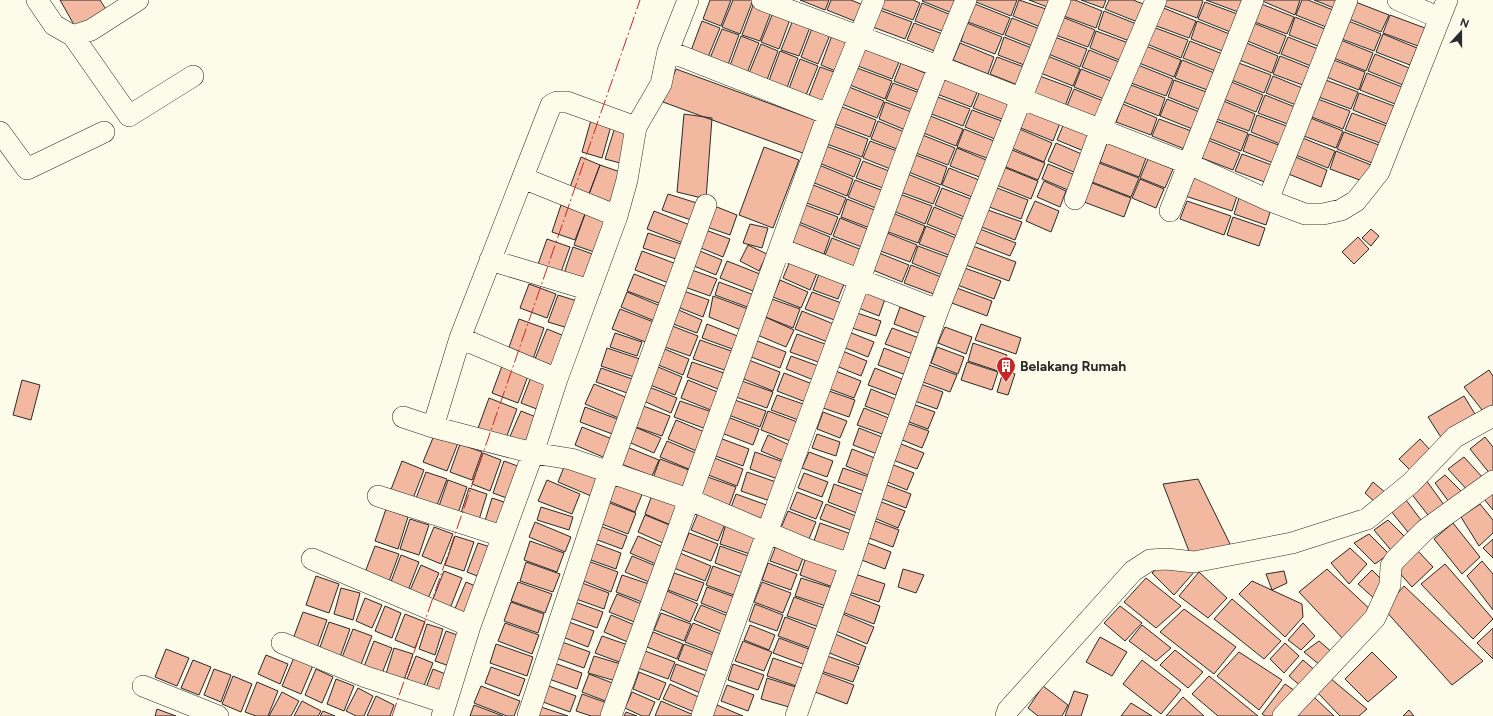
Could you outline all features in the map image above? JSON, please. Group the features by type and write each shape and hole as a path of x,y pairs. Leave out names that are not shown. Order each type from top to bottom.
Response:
{"street":[{"path":"37,0 54,25 73,36 129,116 193,76"},
{"path":"73,36 91,30 138,0"},
{"path":"282,643 444,710 470,626 533,453 557,379 617,216 627,180 636,126 661,84 668,50 688,0"},
{"path":"611,716 688,499 781,249 828,114 874,0"},
{"path":"702,716 859,279 938,66 966,0"},
{"path":"796,716 850,564 883,463 938,310 1022,100 1060,0"},
{"path":"1075,199 1100,131 1156,0"},
{"path":"1170,211 1253,0"},
{"path":"1268,200 1347,0"},
{"path":"772,2 1100,131 1189,164 1268,200 1305,214 1323,214 1341,210 1356,201 1379,172 1431,38 1444,9 1398,0"},
{"path":"668,50 828,114"},
{"path":"433,427 460,338 551,105 567,102 636,126"},
{"path":"0,132 27,170 104,132"},
{"path":"523,178 617,216"},
{"path":"528,716 609,472 706,205"},
{"path":"781,249 938,310"},
{"path":"490,260 590,290"},
{"path":"460,338 557,379"},
{"path":"1006,716 1008,710 1133,571 1150,560 1167,559 1194,562 1292,543 1366,518 1412,483 1455,437 1493,416"},
{"path":"403,417 433,427 533,453 571,459 688,499 767,532 850,564"},
{"path":"1283,716 1375,618 1390,586 1391,566 1395,560 1425,530 1493,481"},
{"path":"378,496 502,536"},
{"path":"312,559 470,626"},
{"path":"143,686 218,716"}],"building":[{"path":"60,0 100,0 109,14 77,30"},
{"path":"710,0 731,0 721,26 703,19"},
{"path":"733,0 753,0 740,34 722,27"},
{"path":"755,0 773,7 760,41 742,35"},
{"path":"800,0 829,0 825,10"},
{"path":"831,0 851,0 868,7 862,24 827,10"},
{"path":"881,0 913,0 920,3 913,20 878,7"},
{"path":"963,0 957,15 922,1"},
{"path":"977,0 1017,0 1011,16 976,2"},
{"path":"1019,0 1055,12 1048,30 1013,16"},
{"path":"1029,0 1059,0 1055,10"},
{"path":"1066,0 1075,0 1102,11 1096,28 1061,15"},
{"path":"1081,0 1106,0 1103,8"},
{"path":"1109,0 1133,0 1146,5 1140,23 1105,9"},
{"path":"1164,0 1203,1 1197,18 1162,5"},
{"path":"1206,0 1246,0 1241,13"},
{"path":"1260,0 1300,0 1295,15"},
{"path":"1302,0 1308,0 1338,12 1331,29 1296,15"},
{"path":"1314,0 1342,0 1339,10"},
{"path":"1353,1 1389,15 1381,32 1347,18"},
{"path":"1205,2 1240,15 1233,33 1198,19"},
{"path":"922,3 956,17 950,34 915,21"},
{"path":"1259,3 1294,17 1287,34 1252,21"},
{"path":"975,4 1010,18 1003,35 968,22"},
{"path":"1161,7 1196,21 1189,38 1154,25"},
{"path":"775,8 792,14 779,49 761,42"},
{"path":"877,9 912,22 905,39 870,26"},
{"path":"1104,11 1139,25 1132,42 1098,29"},
{"path":"795,15 812,22 799,56 781,50"},
{"path":"1390,15 1425,28 1418,46 1383,33"},
{"path":"1060,16 1095,30 1088,47 1053,34"},
{"path":"1295,17 1330,31 1323,48 1289,35"},
{"path":"1012,18 1047,32 1040,49 1005,35"},
{"path":"1346,20 1381,34 1374,51 1339,38"},
{"path":"702,21 720,28 706,62 689,56"},
{"path":"1197,21 1232,35 1225,52 1191,39"},
{"path":"1251,22 1286,36 1279,54 1245,40"},
{"path":"814,23 832,30 818,64 801,57"},
{"path":"914,23 948,36 942,54 907,40"},
{"path":"967,23 1002,37 995,54 961,41"},
{"path":"1153,27 1188,40 1181,58 1147,44"},
{"path":"722,29 739,35 726,70 708,63"},
{"path":"834,30 851,37 838,72 821,65"},
{"path":"1096,31 1131,44 1124,62 1090,48"},
{"path":"1383,34 1417,48 1410,65 1376,52"},
{"path":"741,36 759,43 745,78 728,71"},
{"path":"1052,36 1087,49 1080,67 1046,53"},
{"path":"1004,37 1039,51 1032,68 998,55"},
{"path":"1288,37 1323,51 1316,68 1281,54"},
{"path":"1338,39 1373,53 1366,71 1331,57"},
{"path":"1190,41 1225,55 1218,72 1183,58"},
{"path":"1244,42 1278,56 1272,73 1237,59"},
{"path":"960,43 994,57 988,74 953,60"},
{"path":"761,44 778,51 765,85 747,78"},
{"path":"1146,46 1181,60 1174,77 1139,63"},
{"path":"864,48 899,62 892,79 858,66"},
{"path":"1089,50 1124,64 1117,81 1082,67"},
{"path":"780,51 798,58 785,93 767,86"},
{"path":"1375,54 1409,68 1403,85 1368,71"},
{"path":"1045,55 1080,69 1073,86 1038,72"},
{"path":"1280,56 1315,70 1308,87 1273,74"},
{"path":"997,57 1032,70 1025,88 990,74"},
{"path":"800,59 818,66 804,100 787,94"},
{"path":"1331,59 1365,72 1359,90 1324,76"},
{"path":"1182,60 1217,74 1210,91 1175,78"},
{"path":"1236,62 1271,75 1264,93 1229,79"},
{"path":"901,63 932,76 925,93 894,81"},
{"path":"1138,65 1173,79 1166,96 1131,83"},
{"path":"820,67 837,73 824,108 807,101"},
{"path":"857,68 892,81 885,99 850,85"},
{"path":"676,69 820,122 808,155 663,102"},
{"path":"1081,69 1116,83 1109,101 1074,87"},
{"path":"1367,73 1402,87 1395,104 1360,90"},
{"path":"1037,75 1072,88 1065,106 1030,92"},
{"path":"943,76 978,90 971,107 937,94"},
{"path":"1273,76 1307,90 1301,107 1266,93"},
{"path":"1323,79 1358,92 1351,109 1316,96"},
{"path":"1174,80 1209,93 1203,111 1168,97"},
{"path":"1229,81 1263,95 1256,112 1221,98"},
{"path":"893,83 925,95 918,112 886,100"},
{"path":"1131,85 1165,98 1159,116 1124,102"},
{"path":"849,87 884,101 877,118 842,104"},
{"path":"1074,89 1108,103 1102,120 1067,106"},
{"path":"980,91 1014,104 1007,121 973,108"},
{"path":"1359,93 1394,106 1387,124 1353,110"},
{"path":"1265,95 1300,109 1293,126 1258,113"},
{"path":"935,96 970,109 963,126 929,113"},
{"path":"1315,98 1350,111 1343,129 1309,116"},
{"path":"1167,99 1202,113 1195,130 1160,116"},
{"path":"1221,100 1255,114 1249,131 1214,118"},
{"path":"885,102 917,114 910,132 879,119"},
{"path":"1123,104 1157,118 1151,135 1116,122"},
{"path":"842,107 876,120 870,137 835,124"},
{"path":"1024,108 1060,123 1053,141 1016,126"},
{"path":"972,110 1007,123 1000,141 965,127"},
{"path":"1352,113 1387,126 1380,143 1345,130"},
{"path":"684,114 712,118 706,199 677,192"},
{"path":"928,115 963,129 956,146 921,132"},
{"path":"1257,115 1292,128 1285,146 1251,132"},
{"path":"1308,117 1343,131 1336,148 1301,135"},
{"path":"1159,119 1194,132 1187,150 1152,136"},
{"path":"591,120 611,126 602,158 582,152"},
{"path":"1213,120 1248,133 1241,151 1206,137"},
{"path":"878,121 909,134 902,151 871,139"},
{"path":"1064,123 1093,134 1086,152 1057,140"},
{"path":"834,126 868,139 862,157 827,144"},
{"path":"615,127 633,132 624,164 605,159"},
{"path":"1015,127 1052,143 1044,162 1007,146"},
{"path":"964,129 999,143 992,160 957,147"},
{"path":"1344,132 1379,145 1372,163 1337,149"},
{"path":"920,134 955,148 948,165 913,152"},
{"path":"1249,134 1284,147 1278,165 1243,151"},
{"path":"1300,137 1335,151 1328,168 1293,154"},
{"path":"1205,139 1240,153 1233,170 1199,157"},
{"path":"870,141 905,154 898,172 863,158"},
{"path":"1056,143 1084,155 1076,173 1048,161"},
{"path":"1107,143 1146,158 1139,177 1100,162"},
{"path":"826,146 861,159 854,177 819,163"},
{"path":"764,147 799,160 773,228 739,215"},
{"path":"957,148 991,162 985,179 950,166"},
{"path":"1007,148 1045,163 1038,180 1001,165"},
{"path":"1336,151 1371,165 1365,182 1330,169"},
{"path":"913,154 947,167 941,185 906,171"},
{"path":"1242,154 1277,167 1270,184 1235,171"},
{"path":"1293,156 1327,170 1321,187 1286,173"},
{"path":"581,157 600,165 589,194 570,187"},
{"path":"1148,159 1173,169 1165,188 1140,178"},
{"path":"863,161 897,174 891,191 856,178"},
{"path":"1099,163 1139,178 1131,197 1092,182"},
{"path":"1048,164 1075,175 1068,190 1042,179"},
{"path":"600,165 623,173 613,203 589,194"},
{"path":"819,165 853,179 847,196 812,182"},
{"path":"1001,166 1038,181 1031,199 994,184"},
{"path":"949,168 984,182 977,199 942,185"},
{"path":"905,173 940,187 933,204 898,191"},
{"path":"1192,177 1238,193 1232,211 1185,196"},
{"path":"1140,179 1164,189 1156,208 1132,198"},
{"path":"855,180 889,193 883,211 848,197"},
{"path":"1044,181 1066,191 1060,207 1037,197"},
{"path":"1092,183 1131,198 1124,217 1084,202"},
{"path":"811,184 846,198 839,215 804,202"},
{"path":"992,186 1028,200 1021,219 984,205"},
{"path":"942,188 976,201 969,219 935,205"},
{"path":"897,193 932,206 925,224 891,210"},
{"path":"668,194 700,204 694,221 662,210"},
{"path":"1240,195 1272,206 1266,225 1234,214"},
{"path":"847,199 882,213 875,230 841,217"},
{"path":"1035,201 1059,211 1051,232 1026,221"},
{"path":"1187,201 1231,216 1224,235 1180,219"},
{"path":"803,204 838,217 831,235 796,221"},
{"path":"561,205 585,214 575,240 552,232"},
{"path":"712,205 737,215 730,235 704,226"},
{"path":"934,207 968,221 962,238 927,224"},
{"path":"985,209 1022,222 1015,240 979,226"},
{"path":"654,211 690,225 683,243 647,229"},
{"path":"890,212 925,226 918,243 883,230"},
{"path":"585,214 610,223 600,254 574,245"},
{"path":"1233,217 1265,228 1259,246 1227,235"},
{"path":"840,218 875,232 867,249 833,236"},
{"path":"796,223 830,237 824,254 789,241"},
{"path":"750,224 768,228 762,248 743,243"},
{"path":"926,226 961,240 954,257 919,244"},
{"path":"703,229 730,239 723,257 696,246"},
{"path":"980,229 1016,243 1010,256 974,242"},
{"path":"1371,229 1379,236 1371,246 1362,238"},
{"path":"882,231 917,245 910,262 875,249"},
{"path":"648,233 684,245 679,260 643,248"},
{"path":"1358,237 1369,249 1354,264 1342,252"},
{"path":"832,238 867,252 860,269 825,255"},
{"path":"547,239 570,247 560,275 537,267"},
{"path":"748,245 767,254 759,271 740,261"},
{"path":"970,245 1016,262 1009,281 963,264"},
{"path":"918,246 953,259 947,277 912,263"},
{"path":"573,247 598,256 587,288 562,279"},
{"path":"695,249 722,260 716,275 689,264"},
{"path":"642,251 679,265 671,284 635,270"},
{"path":"874,251 909,265 902,282 868,268"},
{"path":"727,261 760,274 753,291 720,278"},
{"path":"790,261 817,273 810,290 783,278"},
{"path":"911,265 946,279 939,296 904,283"},
{"path":"962,267 1001,281 994,299 955,284"},
{"path":"689,269 717,279 710,296 682,286"},
{"path":"634,274 670,288 664,305 627,291"},
{"path":"819,274 844,284 838,299 813,290"},
{"path":"780,280 808,292 801,308 773,297"},
{"path":"719,282 754,295 750,308 715,295"},
{"path":"529,284 556,294 547,318 520,308"},
{"path":"954,287 992,301 987,316 949,302"},
{"path":"858,289 885,299 879,316 851,305"},
{"path":"681,290 709,300 703,317 675,306"},
{"path":"627,292 663,307 657,322 621,307"},
{"path":"812,292 844,304 837,321 805,309"},
{"path":"558,295 577,301 568,328 548,322"},
{"path":"713,296 748,309 741,330 709,317"},
{"path":"769,298 800,309 793,328 763,316"},
{"path":"900,307 928,318 921,334 894,324"},
{"path":"674,308 702,320 697,333 668,322"},
{"path":"620,309 656,323 648,343 612,329"},
{"path":"802,311 836,325 830,343 795,329"},
{"path":"857,313 881,321 876,336 852,328"},
{"path":"763,316 794,330 786,347 755,334"},
{"path":"519,319 544,328 533,359 508,350"},
{"path":"667,324 698,336 690,356 659,345"},
{"path":"707,324 740,337 735,350 702,338"},
{"path":"981,324 1021,338 1016,354 975,340"},
{"path":"945,327 972,337 966,354 938,343"},
{"path":"892,328 919,338 913,354 885,344"},
{"path":"547,329 567,337 556,367 535,359"},
{"path":"849,332 874,342 868,357 843,347"},
{"path":"615,333 642,342 637,356 610,347"},
{"path":"797,334 828,345 821,363 790,352"},
{"path":"752,339 786,352 780,368 746,355"},
{"path":"700,340 734,352 727,371 693,359"},
{"path":"973,343 1007,355 1001,372 968,361"},
{"path":"657,346 689,359 683,375 651,362"},
{"path":"937,347 964,357 958,374 931,363"},
{"path":"607,348 643,360 637,378 601,366"},
{"path":"884,348 912,359 906,375 878,365"},
{"path":"840,350 867,361 861,376 834,365"},
{"path":"791,356 821,367 816,381 786,369"},
{"path":"746,359 780,372 773,391 739,377"},
{"path":"692,362 724,373 718,389 687,377"},
{"path":"967,362 998,372 992,390 961,380"},
{"path":"651,364 682,377 675,395 643,382"},
{"path":"929,365 957,375 950,392 923,382"},
{"path":"502,366 528,376 518,403 492,393"},
{"path":"601,368 635,380 630,394 596,382"},
{"path":"875,368 902,379 896,395 868,385"},
{"name":"Belakang Rumah","path":"1004,369 1015,374 1008,395 997,392"},
{"path":"833,370 861,381 854,398 827,388"},
{"path":"1489,370 1493,376 1493,410 1486,415 1464,387"},
{"path":"784,373 815,385 808,403 777,391"},
{"path":"531,377 552,385 542,411 521,403"},
{"path":"22,380 40,385 31,420 13,415"},
{"path":"688,380 720,393 713,411 681,398"},
{"path":"739,380 773,392 767,408 733,396"},
{"path":"915,382 943,392 937,409 909,399"},
{"path":"594,384 630,399 621,419 585,404"},
{"path":"644,385 677,398 671,413 639,399"},
{"path":"871,389 898,400 892,416 865,406"},
{"path":"829,391 855,400 849,417 823,408"},
{"path":"777,395 809,406 804,422 771,410"},
{"path":"1464,396 1478,419 1444,442 1428,417"},
{"path":"489,398 517,409 505,441 477,431"},
{"path":"732,399 766,411 760,427 726,414"},
{"path":"680,401 712,412 706,429 674,417"},
{"path":"907,402 935,412 928,429 901,419"},
{"path":"638,404 670,416 662,436 630,425"},
{"path":"585,407 620,420 615,435 580,422"},
{"path":"864,408 891,419 885,435 857,425"},
{"path":"521,411 541,419 528,450 508,441"},
{"path":"768,411 800,423 793,442 761,430"},
{"path":"823,412 847,421 840,438 817,429"},
{"path":"725,416 759,429 753,445 719,432"},
{"path":"676,420 707,433 699,452 668,439"},
{"path":"901,421 929,431 922,448 895,437"},
{"path":"630,425 661,438 654,453 624,440"},
{"path":"582,427 617,441 610,460 575,445"},
{"path":"859,428 887,439 880,455 853,445"},
{"path":"435,433 458,443 447,471 423,462"},
{"path":"817,434 840,442 836,456 812,448"},
{"path":"768,435 796,448 789,463 761,451"},
{"path":"717,437 749,449 743,466 710,454"},
{"path":"1485,437 1493,447 1493,474 1491,475 1470,449"},
{"path":"1420,439 1431,451 1411,471 1399,459"},
{"path":"667,441 698,454 691,470 660,457"},
{"path":"896,442 924,453 917,469 890,459"},
{"path":"460,444 482,452 472,480 450,472"},
{"path":"622,445 659,460 652,476 616,462"},
{"path":"852,449 880,460 873,477 846,466"},
{"path":"755,452 789,464 783,481 750,469"},
{"path":"809,452 833,461 827,477 802,468"},
{"path":"483,453 501,460 490,491 472,484"},
{"path":"709,456 743,469 737,486 703,473"},
{"path":"1464,457 1484,479 1469,492 1448,469"},
{"path":"660,459 689,470 682,489 653,478"},
{"path":"402,461 424,470 412,501 390,492"},
{"path":"504,461 523,468 512,500 493,493"},
{"path":"566,462 599,475 591,496 558,482"},
{"path":"886,462 914,473 907,490 880,479"},
{"path":"843,468 875,479 870,493 838,482"},
{"path":"426,472 447,479 436,508 415,501"},
{"path":"747,472 779,483 773,502 741,491"},
{"path":"804,473 828,482 822,497 798,488"},
{"path":"702,475 736,487 729,506 695,493"},
{"path":"1445,475 1465,495 1452,506 1435,483"},
{"path":"612,479 643,492 635,512 604,499"},
{"path":"1198,479 1232,548 1192,559 1163,484"},
{"path":"448,480 467,487 457,516 438,509"},
{"path":"547,480 580,494 572,514 538,501"},
{"path":"1426,480 1447,509 1431,519 1410,492"},
{"path":"879,482 911,494 906,508 874,496"},
{"path":"1373,482 1387,494 1377,504 1365,493"},
{"path":"834,484 869,497 862,515 828,502"},
{"path":"469,488 487,494 478,523 460,516"},
{"path":"1493,491 1493,510 1484,499"},
{"path":"797,492 823,502 816,519 790,509"},
{"path":"736,494 772,507 767,523 730,510"},
{"path":"652,495 681,506 673,526 645,514"},
{"path":"492,498 510,504 501,530 484,524"},
{"path":"602,500 636,513 628,534 594,521"},
{"path":"1406,500 1424,524 1411,536 1391,511"},
{"path":"879,501 905,511 898,528 872,517"},
{"path":"826,504 861,518 856,532 820,519"},
{"path":"1480,504 1493,520 1493,533 1479,546 1461,517"},
{"path":"541,507 573,517 569,530 537,520"},
{"path":"386,509 408,517 398,549 375,541"},
{"path":"788,511 816,522 809,539 781,528"},
{"path":"698,513 725,524 718,541 691,530"},
{"path":"645,515 672,526 665,544 638,532"},
{"path":"410,519 429,525 419,555 400,549"},
{"path":"1388,520 1408,540 1395,555 1374,530"},
{"path":"875,521 899,530 893,547 869,538"},
{"path":"535,522 571,537 565,552 529,537"},
{"path":"820,523 857,536 849,557 813,544"},
{"path":"1453,523 1480,557 1462,574 1434,539"},
{"path":"726,524 760,535 753,555 720,544"},
{"path":"597,525 627,536 622,549 592,538"},
{"path":"434,527 453,534 441,564 422,556"},
{"path":"689,533 718,544 711,561 682,550"},
{"path":"1369,534 1389,554 1375,564 1354,543"},
{"path":"455,536 474,542 464,571 445,565"},
{"path":"638,536 663,547 656,564 630,553"},
{"path":"1493,539 1493,558 1483,548"},
{"path":"530,541 564,553 557,572 524,560"},
{"path":"865,542 891,552 885,569 859,559"},
{"path":"478,543 496,549 485,579 467,572"},
{"path":"594,543 621,553 616,569 588,559"},
{"path":"777,543 805,553 798,571 770,561"},
{"path":"375,546 399,554 388,584 364,575"},
{"path":"720,546 754,558 748,575 715,563"},
{"path":"1350,548 1367,564 1349,584 1331,563"},
{"path":"1417,550 1433,567 1412,587 1396,569"},
{"path":"680,553 711,566 705,581 674,568"},
{"path":"401,555 419,562 407,593 389,587"},
{"path":"632,556 656,566 649,582 625,572"},
{"path":"806,557 845,570 838,589 800,575"},
{"path":"588,561 618,572 611,592 581,580"},
{"path":"1166,561 1195,571 1174,595 1152,573"},
{"path":"1482,561 1493,574 1493,610 1467,576"},
{"path":"526,562 560,574 553,592 520,581"},
{"path":"768,563 797,574 791,590 762,580"},
{"path":"1445,564 1493,619 1473,639 1421,584"},
{"path":"421,565 439,573 426,603 408,595"},
{"path":"713,566 745,578 739,597 706,585"},
{"path":"903,569 924,575 916,593 898,587"},
{"path":"1327,569 1373,612 1345,641 1299,592"},
{"path":"1372,570 1387,585 1376,600 1358,584"},
{"path":"444,571 462,578 449,611 431,604"},
{"path":"1284,571 1287,583 1272,590 1266,574"},
{"path":"1199,572 1227,598 1208,618 1179,596"},
{"path":"674,573 704,583 697,601 668,590"},
{"path":"855,574 885,584 879,602 849,592"},
{"path":"622,575 649,584 642,602 616,592"},
{"path":"316,576 339,584 329,613 306,605"},
{"path":"801,578 839,590 832,608 795,596"},
{"path":"1146,578 1181,606 1156,628 1124,602"},
{"path":"1252,581 1302,604 1303,617 1285,637 1239,594"},
{"path":"466,582 482,589 469,617 454,611"},
{"path":"518,582 552,594 545,613 511,601"},
{"path":"762,582 791,593 783,613 754,602"},
{"path":"582,583 609,593 604,609 576,599"},
{"path":"1404,586 1483,661 1452,685 1384,609"},
{"path":"707,587 740,599 734,616 701,603"},
{"path":"341,588 360,593 353,620 334,614"},
{"path":"667,591 698,604 690,622 660,609"},
{"path":"617,594 644,605 637,623 609,612"},
{"path":"849,594 880,606 874,624 842,612"},
{"path":"794,597 832,611 825,629 787,616"},
{"path":"365,598 382,605 372,628 356,621"},
{"path":"1232,599 1281,641 1264,659 1214,619"},
{"path":"511,602 544,614 538,633 504,621"},
{"path":"575,602 603,612 597,628 570,618"},
{"path":"755,604 783,615 777,631 749,621"},
{"path":"701,605 733,618 727,634 694,620"},
{"path":"385,606 401,613 392,638 375,631"},
{"path":"1120,606 1142,623 1125,641 1104,623"},
{"path":"1184,609 1236,647 1214,674 1160,632"},
{"path":"303,612 327,620 317,648 293,639"},
{"path":"661,613 691,624 684,641 654,630"},
{"path":"405,614 425,622 415,648 395,640"},
{"path":"843,614 874,627 867,644 836,631"},
{"path":"611,615 637,626 630,643 604,632"},
{"path":"785,617 824,632 816,650 778,636"},
{"path":"566,621 594,631 588,647 560,636"},
{"path":"329,622 350,629 340,657 319,650"},
{"path":"505,623 539,635 532,654 498,641"},
{"path":"693,623 726,636 719,655 685,642"},
{"path":"1303,623 1315,636 1301,650 1288,640"},
{"path":"427,624 443,629 435,655 419,649"},
{"path":"750,625 775,635 769,650 744,640"},
{"path":"1142,625 1171,648 1156,661 1129,641"},
{"path":"1493,628 1493,659 1477,643"},
{"path":"353,629 372,636 360,667 341,660"},
{"path":"446,631 466,638 455,668 435,661"},
{"path":"653,632 683,644 677,659 647,647"},
{"path":"835,634 866,647 859,665 827,652"},
{"path":"602,636 628,645 622,663 595,653"},
{"path":"1100,637 1127,652 1112,676 1086,662"},
{"path":"779,638 817,652 811,667 773,653"},
{"path":"374,641 392,648 381,676 363,669"},
{"path":"743,641 772,652 764,671 735,661"},
{"path":"1319,641 1333,653 1321,666 1304,652"},
{"path":"562,642 590,652 584,668 556,658"},
{"path":"1285,643 1299,656 1284,673 1270,659"},
{"path":"496,644 533,657 527,676 490,663"},
{"path":"684,644 719,657 713,673 678,660"},
{"path":"394,648 413,654 403,683 385,677"},
{"path":"166,649 189,658 177,686 155,677"},
{"path":"1175,650 1203,672 1188,688 1160,665"},
{"path":"645,651 675,662 668,679 638,668"},
{"path":"1239,652 1282,680 1259,710 1217,676"},
{"path":"1372,652 1397,677 1368,702 1345,679"},
{"path":"266,655 288,664 280,684 258,674"},
{"path":"295,655 314,663 301,694 282,686"},
{"path":"416,656 433,663 422,691 405,684"},
{"path":"594,656 621,664 616,681 588,673"},
{"path":"827,656 859,667 853,682 821,671"},
{"path":"773,658 808,670 802,688 767,676"},
{"path":"193,660 211,667 199,695 181,688"},
{"path":"1142,660 1181,690 1161,714 1123,684"},
{"path":"1303,660 1317,672 1303,688 1289,676"},
{"path":"554,663 582,673 577,689 549,679"},
{"path":"676,664 712,678 705,695 670,680"},
{"path":"733,664 764,675 758,690 728,680"},
{"path":"491,667 525,679 519,696 485,683"},
{"path":"214,669 231,675 221,702 204,695"},
{"path":"316,669 333,677 322,703 305,695"},
{"path":"433,669 453,677 444,701 424,693"},
{"path":"639,672 666,683 659,700 633,689"},
{"path":"822,673 854,685 847,704 815,692"},
{"path":"589,674 615,684 608,702 582,692"},
{"path":"233,676 252,684 241,712 222,704"},
{"path":"1209,676 1258,716 1218,716 1192,694"},
{"path":"767,678 802,689 796,709 761,699"},
{"path":"1330,678 1367,709 1359,716 1340,716 1318,693"},
{"path":"336,679 354,686 344,711 327,704"},
{"path":"257,682 278,691 268,716 256,716 245,712"},
{"path":"670,684 705,700 699,714 663,699"},
{"path":"1285,684 1298,693 1278,716 1265,716 1262,714"},
{"path":"727,685 754,695 748,711 721,701"},
{"path":"481,686 520,701 514,716 507,716 474,703"},
{"path":"549,686 576,696 570,712 543,702"},
{"path":"1043,686 1068,705 1062,716 1038,716 1028,708"},
{"path":"358,688 373,696 364,716 356,716 346,711"},
{"path":"1074,691 1088,695 1081,716 1065,716"},
{"path":"282,692 299,701 291,716 269,716"},
{"path":"632,692 655,702 649,716 642,716 625,708"},
{"path":"582,694 607,703 602,716 591,716 576,711"},
{"path":"376,696 394,705 390,716 367,716"},
{"path":"1183,697 1204,716 1166,716"},
{"path":"1314,697 1334,716 1297,716"},
{"path":"302,701 321,711 318,716 294,716"},
{"path":"661,701 696,716 655,716"},
{"path":"1131,703 1152,716 1121,716"},
{"path":"474,705 503,716 470,716"},
{"path":"717,705 743,716 712,716"},
{"path":"541,707 568,716 538,716"},
{"path":"157,709 176,716 155,716"},
{"path":"1409,710 1414,716 1403,716"},
{"path":"323,711 335,716 320,716"},
{"path":"626,712 637,716 624,716"}],"power":[{"path":"392,716 640,0"}],"place":[{"name":"Belakang Rumah","path":"1006,383"}]}
